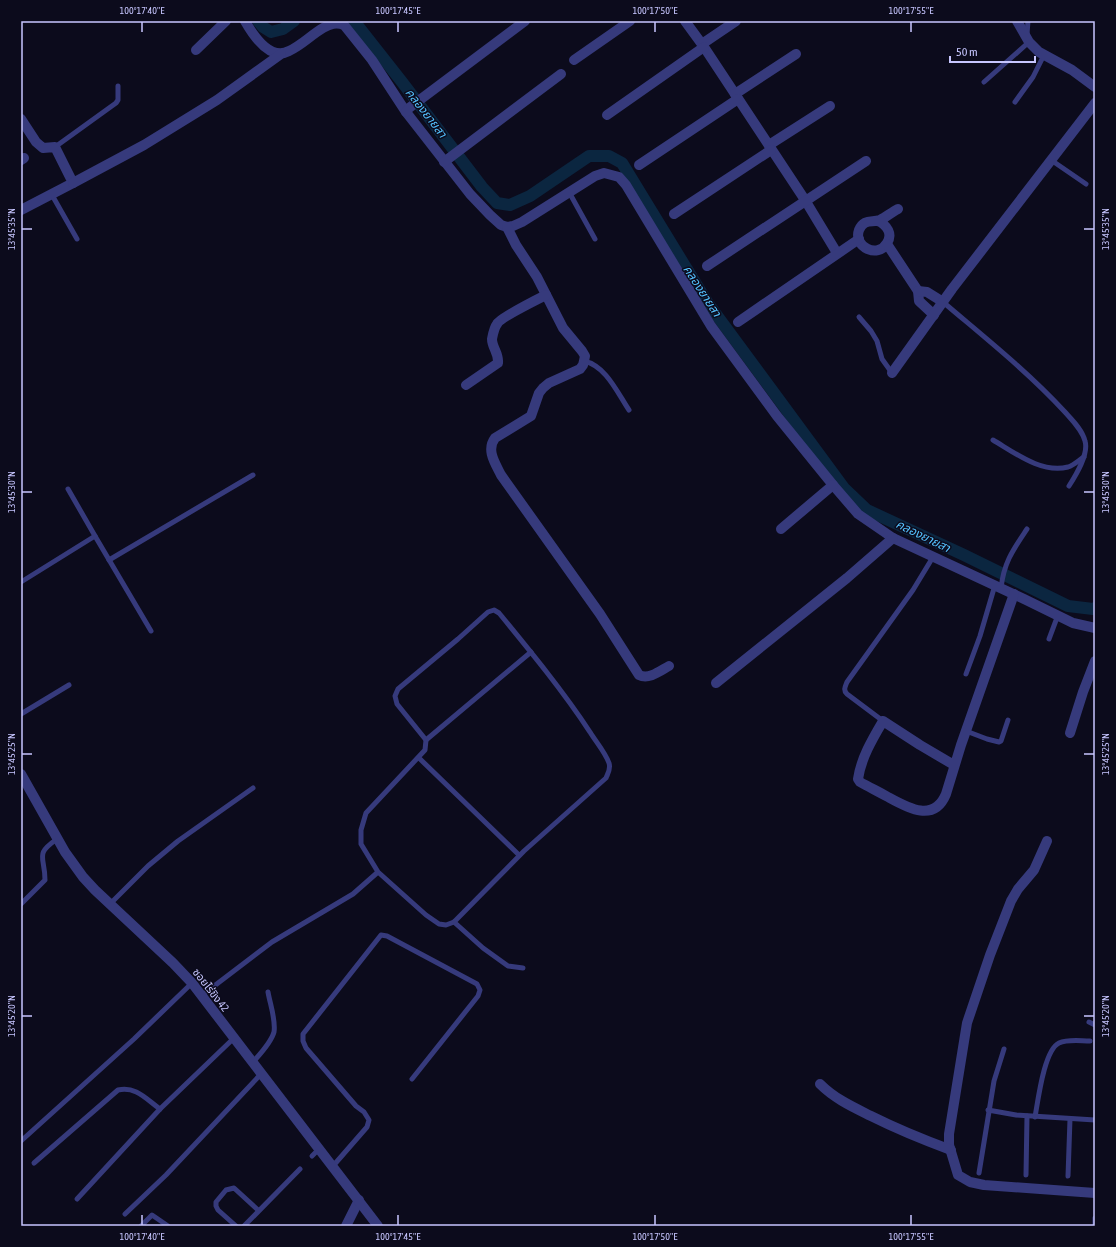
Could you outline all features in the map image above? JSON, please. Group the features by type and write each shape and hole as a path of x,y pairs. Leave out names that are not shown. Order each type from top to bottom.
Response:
{"street":[{"path":"196,50 226,21"},
{"path":"245,21 261,44 273,52 281,54"},
{"path":"408,110 424,96 525,21"},
{"path":"574,60 630,21"},
{"path":"685,21 805,200 837,253"},
{"path":"606,115 736,21"},
{"path":"1017,21 1028,40 1039,52 1072,70 1095,87"},
{"path":"21,210 52,195 144,145 217,100 281,54 289,51 330,24 338,23 344,25 490,215 502,225 507,227 513,226 594,176 604,173 618,177 626,185 711,326 777,416 858,514 893,538 933,557 999,584 1014,594 1073,623 1095,628"},
{"path":"639,165 796,54"},
{"path":"447,160 562,74"},
{"path":"892,373 943,302 1095,103"},
{"path":"674,214 830,106"},
{"path":"21,119 36,142 43,148 55,147 73,183"},
{"path":"707,266 866,161"},
{"path":"878,221 886,226 890,235 886,244 878,250 868,250 859,239 859,230 865,223 869,221 878,221 898,209"},
{"path":"507,227 546,294 563,328 585,356 583,365 580,369 550,383 543,388 539,393 531,416 495,438 491,443 494,461 502,475 600,614 639,675 644,678 649,677 669,666"},
{"path":"738,322 859,239"},
{"path":"886,244 918,291 919,301 934,316"},
{"path":"918,291 927,292 943,302"},
{"path":"466,385 498,363 498,357 492,341 497,322 546,294"},
{"path":"781,529 833,485"},
{"path":"716,683 847,578 893,538"},
{"path":"954,765 920,745 883,720 864,759 858,779 860,782 906,808 927,811 935,808 944,800 954,765 1014,594"},
{"path":"1070,733 1095,661"},
{"name":"ซอยไร่ขิง 42","path":"22,779 57,839 83,877 192,983 378,1226"},
{"path":"1047,842 1034,870 1018,889 1011,901 990,955 967,1023 949,1134 949,1145 958,1176 970,1182 1014,1188 1095,1193"},
{"path":"820,1084 838,1100 855,1109 904,1132 951,1150"},
{"path":"346,1226 359,1200"}],"lane":[{"path":"984,82 1028,40 1028,21"},
{"path":"1015,102 1033,77 1044,55"},
{"path":"55,147 116,103 118,100 118,86"},
{"path":"1051,160 1086,184"},
{"path":"569,192 596,239"},
{"path":"52,195 78,239"},
{"path":"943,302 1012,361 1059,406 1077,426 1085,441 1084,457 1069,486"},
{"path":"859,317 877,341 882,359 892,373"},
{"path":"584,361 598,366 611,382 628,410"},
{"path":"993,440 1033,462 1054,469 1070,466 1084,457"},
{"path":"109,560 252,475"},
{"path":"68,489 151,631"},
{"path":"966,674 1007,561 1014,546 1027,529"},
{"path":"21,582 95,536"},
{"path":"883,720 847,694 844,688 913,590 933,557"},
{"path":"426,740 397,704 395,696 398,689 488,612 494,610 499,613 531,652 582,720 610,765 606,778 600,784 519,855 454,922 446,925 439,924 426,915 378,872 361,844 361,830 366,814 425,750 426,740 531,652"},
{"path":"1049,639 1058,616"},
{"path":"21,714 69,685"},
{"path":"966,731 999,742 1001,741 1008,720"},
{"path":"418,758 519,855"},
{"path":"110,904 148,866 178,841 254,788"},
{"path":"21,904 45,880 42,855 45,848 57,839"},
{"path":"201,996 272,942 353,894 378,872"},
{"path":"454,922 483,948 508,966 522,968"},
{"path":"333,1166 367,1127 368,1120 364,1112 356,1106 306,1048 303,1041 303,1034 381,935 387,936 477,984 480,990 478,996 412,1080"},
{"path":"21,1141 134,1039 192,983"},
{"path":"252,1062 267,1045 274,1032 274,1022 268,992"},
{"path":"1089,1022 1095,1025"},
{"path":"77,1199 160,1109 234,1038"},
{"path":"1035,1116 1045,1068 1051,1050 1058,1043 1070,1041 1090,1041"},
{"path":"979,1173 988,1110 994,1081 1004,1049"},
{"path":"125,1214 166,1176 261,1074"},
{"path":"34,1163 118,1090 126,1088 136,1090 160,1109"},
{"path":"988,1110 1027,1116 1095,1120"},
{"path":"1026,1176 1027,1116"},
{"path":"1068,1176 1070,1119"},
{"path":"312,1156 319,1149"},
{"path":"244,1226 258,1210 300,1169"},
{"path":"236,1226 218,1210 216,1206 216,1202 226,1190 234,1188 258,1210"},
{"path":"141,1226 152,1215 168,1226"},
{"path":"1095,1218 1095,1226"}],"waterway":[{"name":"คลองยายสา","path":"258,21 263,27 271,32 283,29 294,21"},
{"name":"คลองยายสา","path":"354,21 482,187 497,203 510,205 530,196 589,156 609,156 622,163 707,302 844,488 867,510 1068,606 1095,608"}]}
